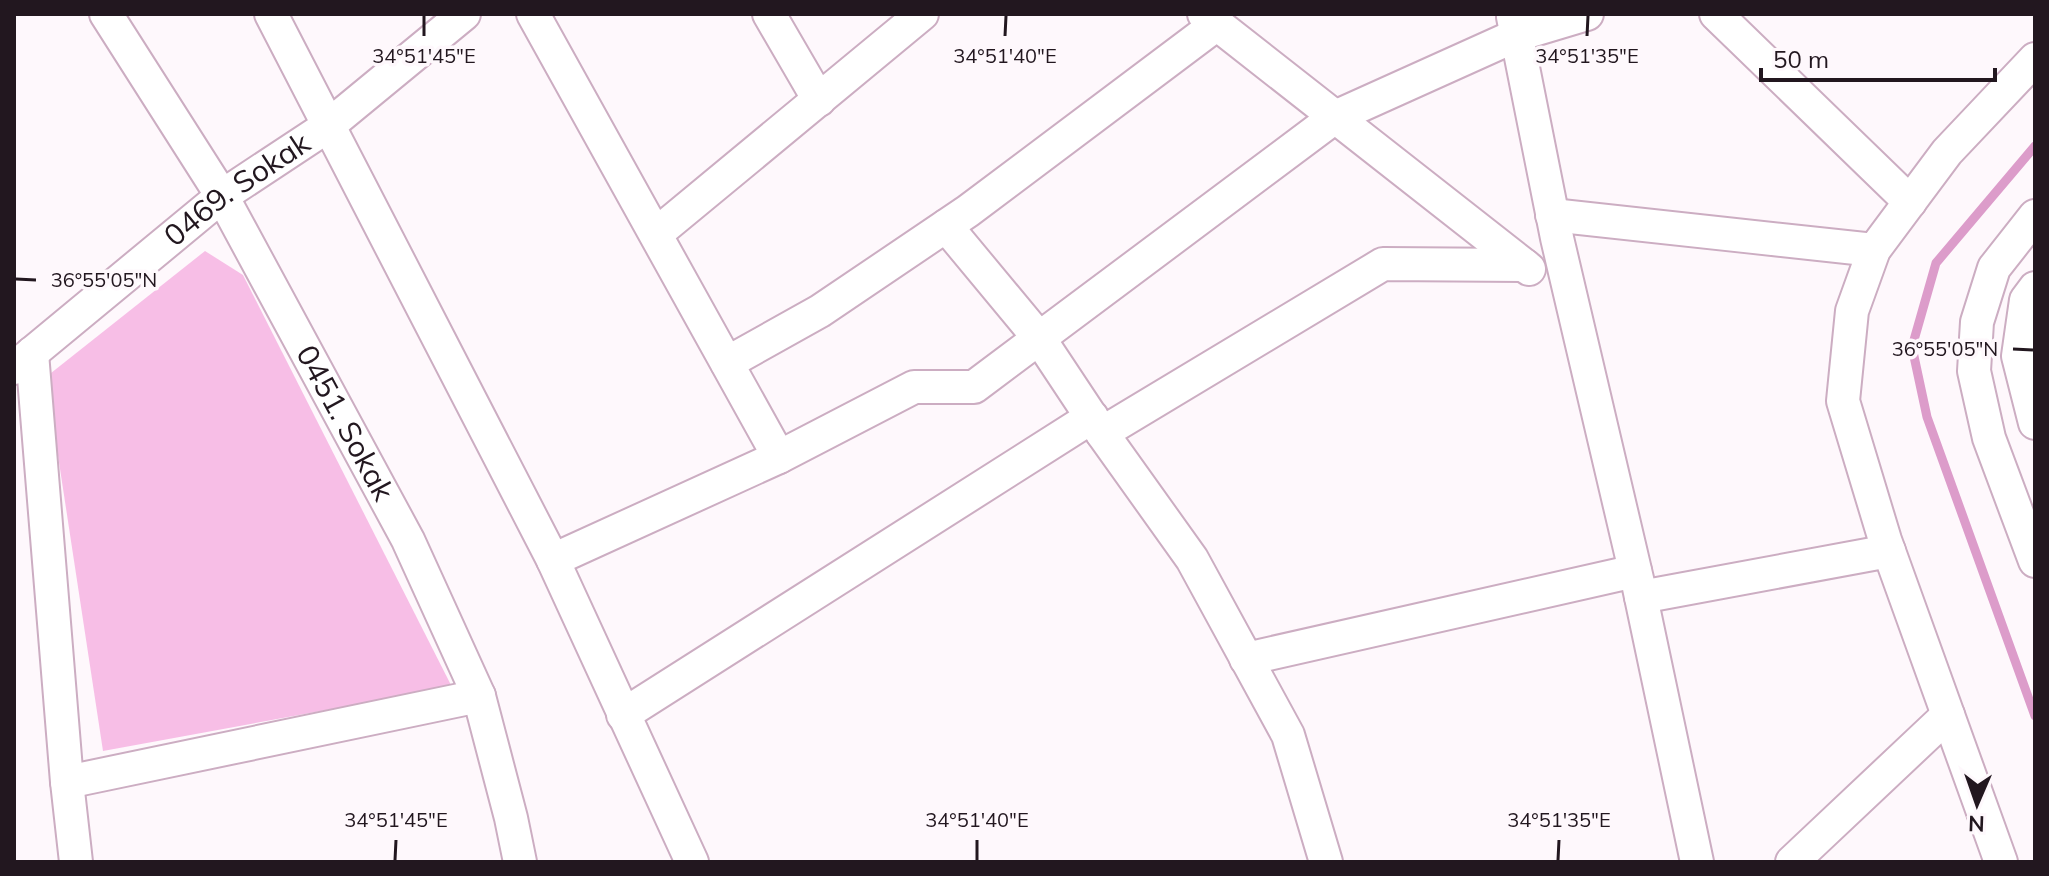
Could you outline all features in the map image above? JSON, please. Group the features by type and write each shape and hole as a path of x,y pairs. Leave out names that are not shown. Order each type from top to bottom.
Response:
{"street":[{"name":"0451. Sokak","path":"106,14 222,196 408,540 479,696 520,862"},
{"path":"271,14 553,560 692,862"},
{"name":"0469. Sokak","path":"23,360 222,196 328,126 464,14"},
{"path":"533,14 779,457"},
{"path":"769,14 819,100"},
{"path":"656,234 922,14"},
{"path":"553,560 779,457 914,387 974,387 1335,117 1514,25 1587,14"},
{"path":"1716,14 1910,202"},
{"path":"727,363 820,311 946,226 1211,19 1572,302"},
{"path":"1514,25 1552,215 1638,584 1697,862"},
{"path":"2001,862 1889,551 1843,401 1852,311 1874,250 1947,152 2035,59"},
{"path":"1552,215 1874,250"},
{"path":"2035,216 1994,268 1977,322 1974,371 1989,438 2035,561"},
{"path":"946,226 1039,338 1192,559 1288,735 1326,862"},
{"path":"623,715 1097,425 1383,264 1524,265"},
{"path":"2035,288 2026,300 2018,356 2035,423"},
{"path":"23,360 76,862"},
{"path":"1246,659 1638,584 1889,551"},
{"path":"67,782 479,696"},
{"path":"1792,862 1948,715"}],"shaded area":[{"path":"205,251 243,275 452,687 103,751 46,377"}],"waterway":[{"path":"2035,146 1936,263 1912,347 1927,417 2035,716"}]}
